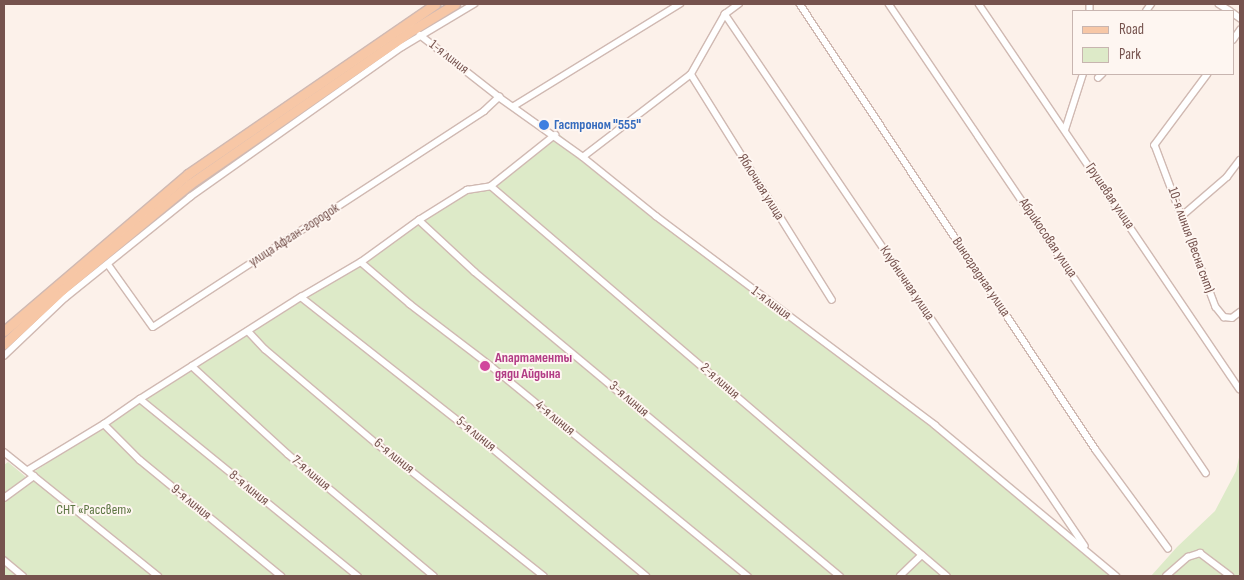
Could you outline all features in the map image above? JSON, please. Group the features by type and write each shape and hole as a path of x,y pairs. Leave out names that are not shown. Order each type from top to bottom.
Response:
{"main road":[{"path":"4,331 188,174 435,4"},
{"path":"4,344 64,289 190,184 414,29 455,4"}],"street":[{"path":"4,356 65,298 190,197 420,35 474,4"},
{"path":"514,106 680,4"},
{"path":"583,157 692,74 724,14 739,4"},
{"name":"Виноградная улица","path":"800,4 1096,450 1168,548"},
{"name":"Абрикосовая улица","path":"889,4 1206,472"},
{"name":"Грушевая улица","path":"978,4 1240,389"},
{"name":"Клубничная улица","path":"724,14 1089,552"},
{"name":"1-я линия","path":"420,35 499,97 555,135 656,216 935,425 1116,576"},
{"name":"Яблочная улица","path":"692,74 832,300"},
{"path":"1065,130 1084,75"},
{"name":"10-я линия (Весна снт)","path":"1207,75 1155,145 1183,215 1216,307 1224,317 1232,318 1240,312"},
{"name":"улица Афган-городок","path":"108,264 153,327 484,112 499,97"},
{"path":"28,470 104,424 140,399 301,297 362,262 420,220 467,190 491,186 555,135"},
{"path":"1183,215 1227,177 1240,160"},
{"name":"2-я линия","path":"491,186 947,576"},
{"name":"3-я линия","path":"420,220 475,272 840,576"},
{"name":"4-я линия","path":"362,262 410,304 491,366 748,576"},
{"name":"5-я линия","path":"301,297 474,433 646,576"},
{"name":"6-я линия","path":"248,331 265,349 376,443 544,576"},
{"name":"7-я линия","path":"192,366 288,454 434,576"},
{"name":"8-я линия","path":"140,399 358,576"},
{"name":"9-я линия","path":"104,424 140,460 281,576"},
{"path":"4,452 158,576"},
{"path":"4,498 34,476"},
{"path":"1166,576 1188,557 1200,553 1230,576"},
{"path":"900,576 922,555"},
{"path":"4,560 23,576"}],"green space":[{"name":"СНТ «Рассвет»","path":"559,134 647,205 1014,486 1118,576 4,576 4,465 8,462 26,477 201,362 368,260 450,202 465,194 489,190"},
{"path":"1240,453 1240,576 1151,576 1177,547 1215,511 1236,471"}],"place":[{"name":"Гастроном \"555\"","path":"544,125"},
{"name":"Апартаменты дяди Айдына","path":"485,366"}]}
